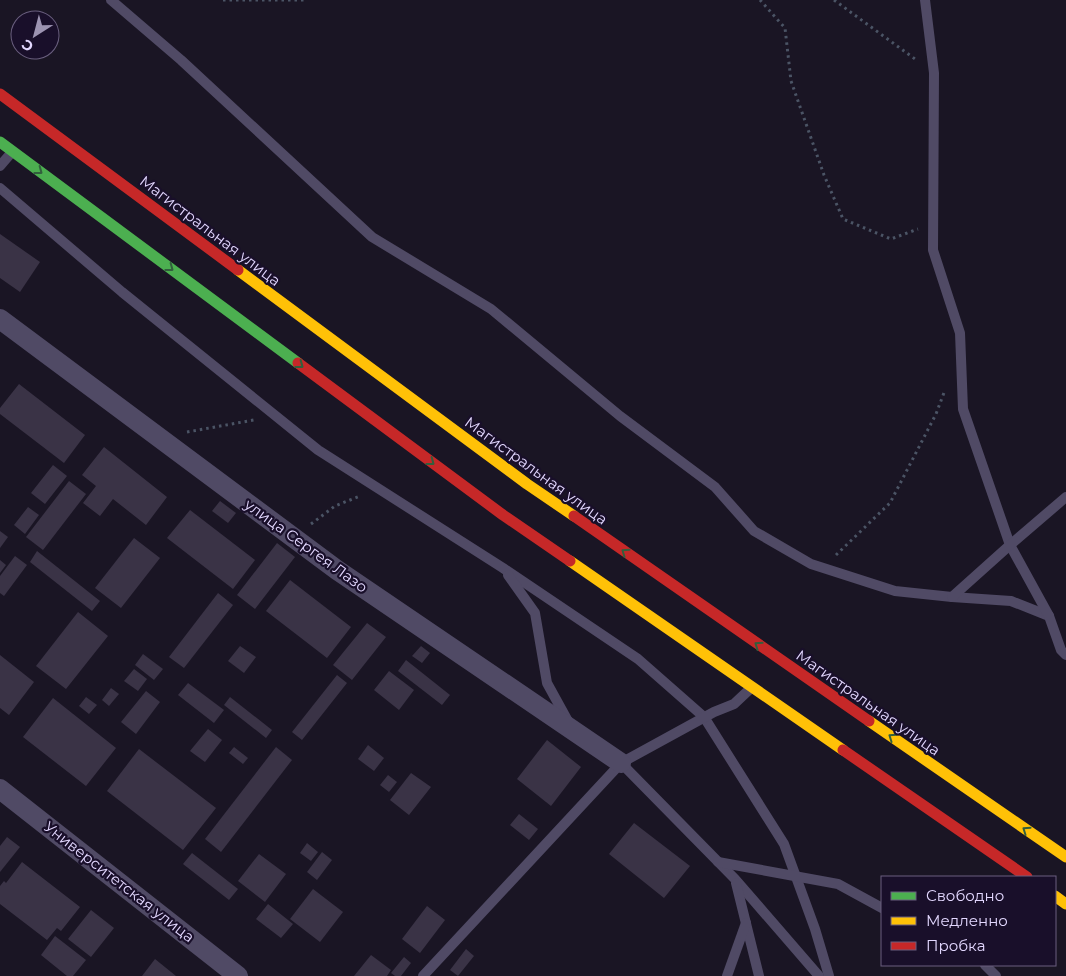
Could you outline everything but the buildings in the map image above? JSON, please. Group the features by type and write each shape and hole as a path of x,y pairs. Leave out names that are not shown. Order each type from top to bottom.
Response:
{"main road":[{"name":"Магистральная улица","path":"0,94 527,484 1066,857"},
{"path":"0,142 503,515 1026,876"}],"street":[{"name":"улица Сергея Лазо","path":"0,319 345,576 621,763"},
{"name":"Университетская улица","path":"0,789 238,976"}],"lane":[{"path":"111,0 181,60 372,237 492,309 620,416 715,487 754,531 811,564 895,591 1012,601 1049,616"},
{"path":"925,0 934,73 933,250 960,333 962,409 1010,545 1049,616 1061,650 1066,655"},
{"path":"0,166 12,152"},
{"path":"0,188 122,292 318,450 503,568 638,659 704,718 784,844 815,928 829,976"},
{"path":"952,597 1066,497"},
{"path":"503,568 535,613 547,683 573,730"},
{"path":"423,976 621,763 734,704 752,687"},
{"path":"621,763 735,880 819,976"},
{"path":"718,862 838,884 881,907"},
{"path":"735,880 759,976"},
{"path":"727,976 746,923"},
{"path":"986,966 996,976"}],"path":[{"path":"223,0 306,0"},
{"path":"760,0 786,28 791,81 824,174 843,219 891,239 933,223"},
{"path":"834,0 934,73"},
{"path":"823,568 890,503 936,414 945,388"},
{"path":"159,438 231,423 277,417"},
{"path":"292,537 335,506 378,488"}],"traffic: fast":[{"path":"0,142 298,363"}],"traffic: slow":[{"path":"238,270 527,484 574,516"},
{"path":"570,561 843,750"},
{"path":"869,721 1066,857"},
{"path":"1056,897 1066,904"}],"traffic: jam":[{"path":"0,94 238,270"},
{"path":"298,363 503,515 570,561"},
{"path":"574,516 869,721"},
{"path":"843,750 1026,876"}]}
